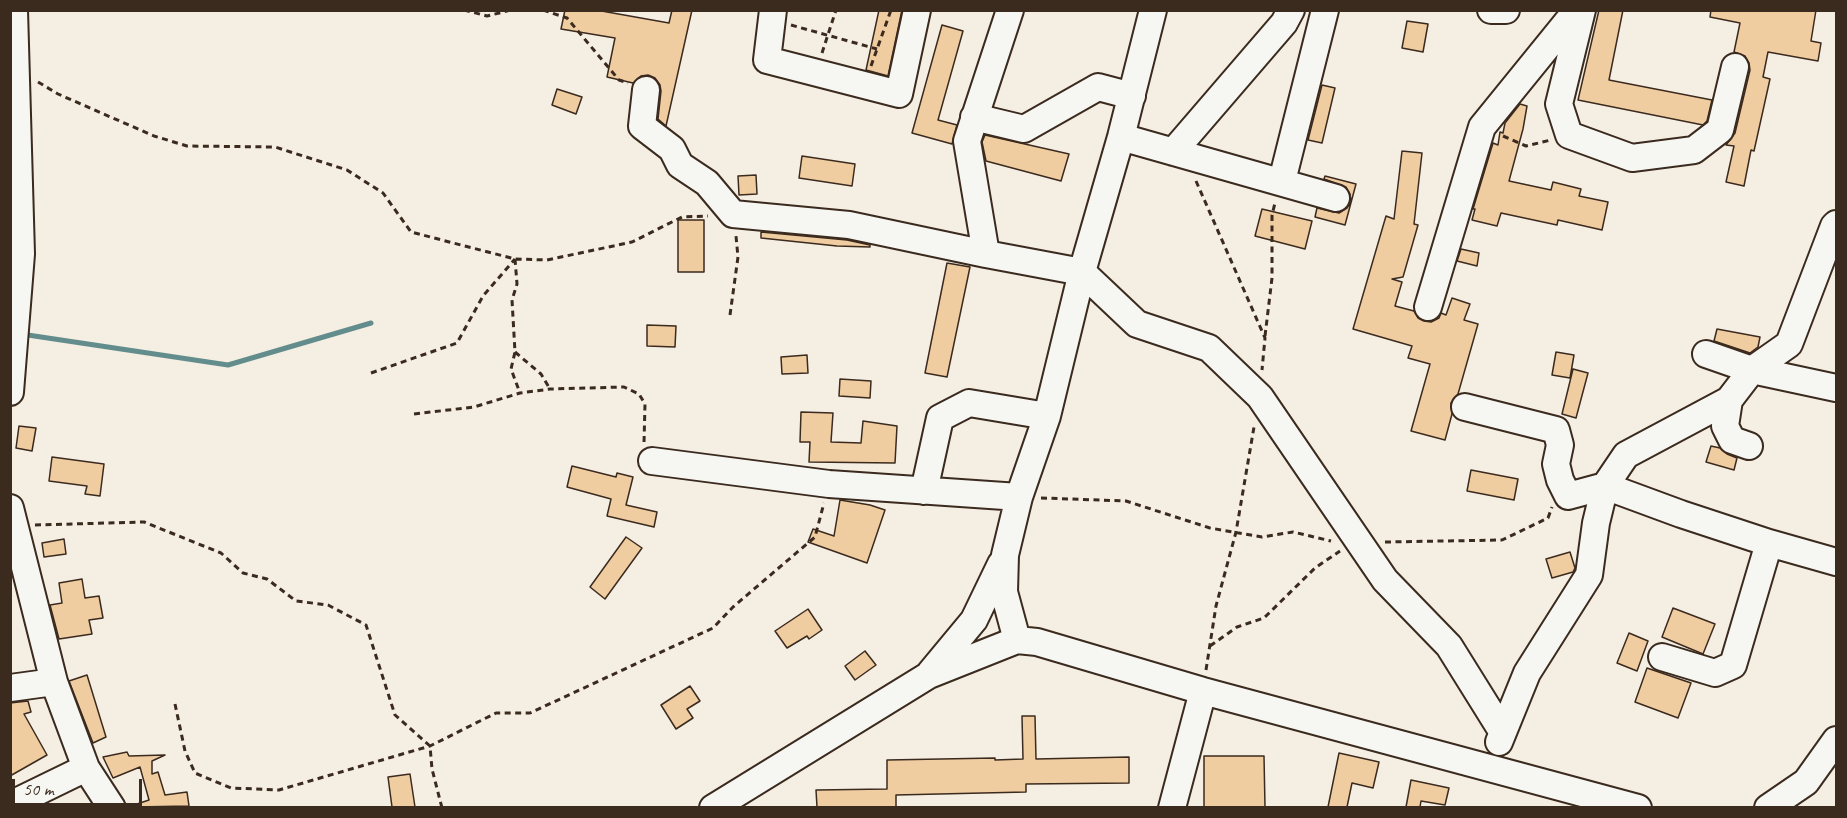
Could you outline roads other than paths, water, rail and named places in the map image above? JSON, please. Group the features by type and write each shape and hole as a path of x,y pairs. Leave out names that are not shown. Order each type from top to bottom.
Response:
{"street":[{"path":"10,392 21,254 14,10"},
{"path":"772,15 767,60 899,94 917,10"},
{"path":"986,254 966,141 1010,10"},
{"path":"929,675 974,620 1005,555 1020,497 1047,416 1082,272 1121,137 1154,10"},
{"path":"1173,152 1284,23 1291,10"},
{"path":"1282,182 1325,10"},
{"path":"1491,10 1506,10"},
{"path":"1428,307 1482,127 1580,10"},
{"path":"1580,10 1559,104 1569,135 1632,158 1694,150 1720,130 1735,67"},
{"path":"974,117 1024,129 1098,87 1132,96"},
{"path":"645,90 642,126 672,149 680,165 706,183 741,215 849,225 1082,272 1137,324 1209,348 1260,397 1355,544 1385,580 1449,646 1502,731"},
{"path":"1121,137 1336,198"},
{"path":"1493,768 1502,731 1527,673 1588,575 1596,523 1605,486 1626,455 1729,399 1752,370 1789,344 1836,224"},
{"path":"1706,354 1752,370 1836,388"},
{"path":"1729,399 1725,426 1732,440 1749,446"},
{"path":"924,490 940,418 969,403 1047,416"},
{"path":"1465,407 1556,430 1560,446 1556,464 1560,480 1568,496 1605,486 1769,543 1836,562"},
{"path":"652,461 829,484 1020,497"},
{"path":"13,517 54,682 86,768 112,807"},
{"path":"1662,657 1715,673 1733,665 1769,543"},
{"path":"1005,555 1004,592 1017,640"},
{"path":"713,807 929,675 1017,640 1037,642 1203,691 1638,807"},
{"path":"10,688 54,682"},
{"path":"1172,807 1203,691"},
{"path":"1768,807 1806,782 1836,740"},
{"path":"10,805 86,768"}],"waterway":[{"path":"21,334 228,365 371,323"}]}
